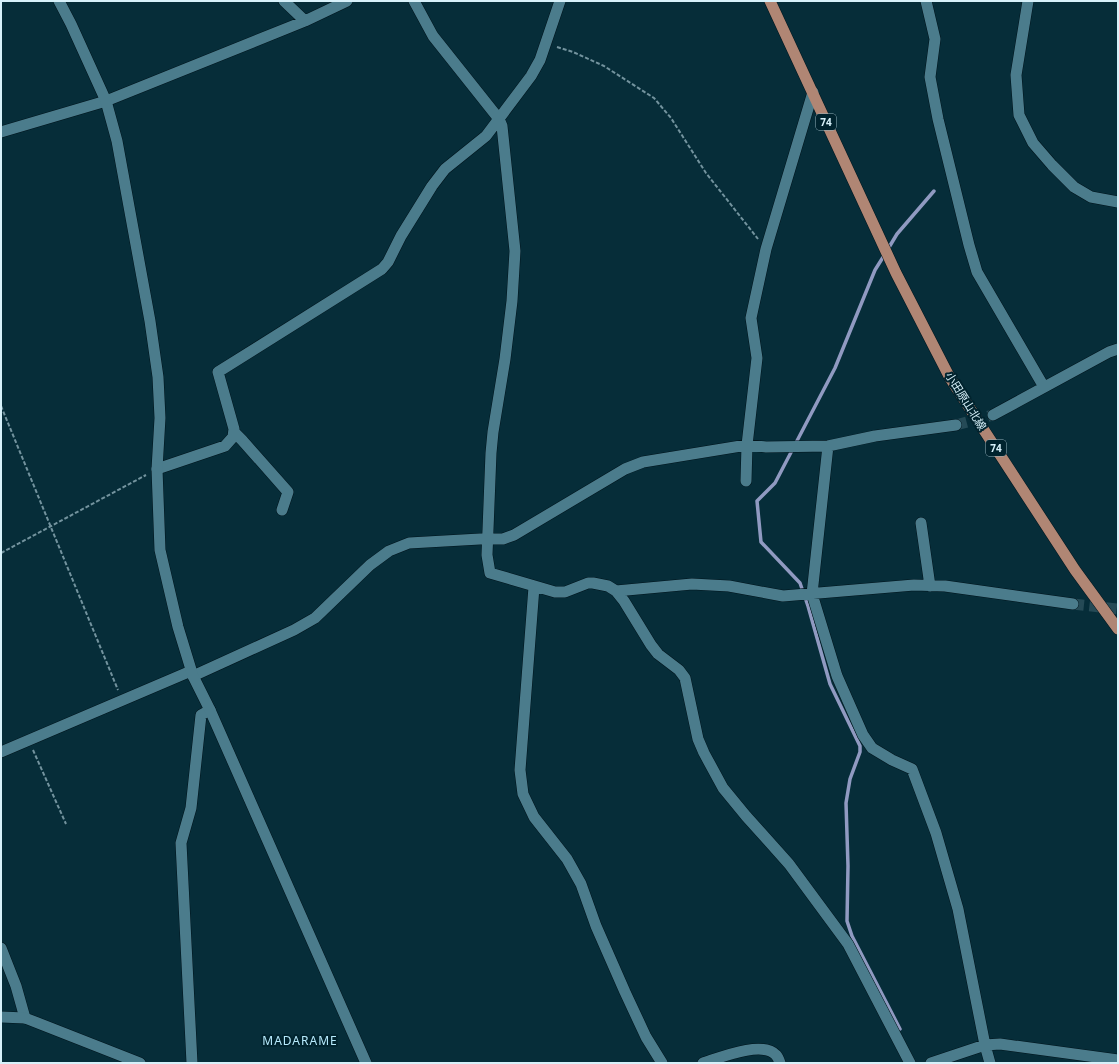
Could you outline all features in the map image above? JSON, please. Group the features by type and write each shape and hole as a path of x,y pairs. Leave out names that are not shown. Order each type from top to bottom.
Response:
{"main road":[{"name":"74","path":"770,1 813,92"},
{"name":"小田原山北線","path":"813,92 889,258 950,378 1075,570 1118,629"}],"street":[{"path":"59,1 106,101 117,141 150,321 158,377 160,411 157,469 160,550 178,627 192,673 210,710 366,1063"},
{"path":"284,1 305,21"},
{"path":"1,132 106,101 305,21 347,1"},
{"path":"414,1 433,36 500,119 504,142 515,251 512,301 507,345 491,453 487,539 487,555 490,573 555,592 565,592 588,583 608,586 616,591 658,654 679,670 685,678 698,739 723,788 789,864 848,944 910,1063"},
{"path":"157,469 225,446 233,437 234,429 218,372 382,269 388,262 401,236 432,186 445,169 486,136 531,76 540,60 560,1"},
{"path":"926,1 935,39 930,77 938,119 977,272 1044,387"},
{"path":"1028,1 1016,75 1019,115 1033,143 1074,187 1091,197 1118,202"},
{"path":"746,481 747,445 757,358 751,318 766,249 813,92"},
{"path":"993,415 1109,352 1118,349"},
{"path":"1,752 122,700 192,673 294,630 315,618 370,565 389,550 409,543 503,539 514,535 625,469 643,462 747,445 766,447 828,446 875,436 956,425"},
{"path":"234,432 288,492 282,510"},
{"path":"828,446 812,594 837,676 862,735 872,748 892,760 912,769 936,833 958,909 985,1045 990,1063"},
{"path":"921,523 930,586"},
{"path":"616,591 692,584 729,586 783,596 914,585 945,586 1073,604"},
{"path":"534,586 520,770 523,794 534,817 567,859 581,884 596,926 625,992 646,1037 662,1063"},
{"path":"192,1063 181,843 191,808 201,715 210,710"},
{"path":"1,948 16,986 25,1018"},
{"path":"1,1016 25,1018 140,1063"},
{"path":"931,1063 985,1045 1000,1044 1118,1060"},
{"path":"703,1063 752,1049 770,1050 777,1055 780,1063"}],"path":[{"path":"546,43 573,52 604,66 654,98 670,118 706,173 766,249"},
{"path":"1,406 122,700"},
{"path":"1,553 157,469"},
{"path":"28,740 66,824"}],"waterway":[{"path":"888,249 897,234 934,191"},
{"path":"885,254 875,270 835,368 775,483 757,501 761,542 800,583 830,684 860,746 860,752 850,779 846,803 848,866 847,921 852,936 900,1029"}],"tunnel":[{"path":"956,425 993,415"},
{"path":"1073,604 1118,609"}],"district":[{"name":"MADARAME","path":"300,1041"}]}
